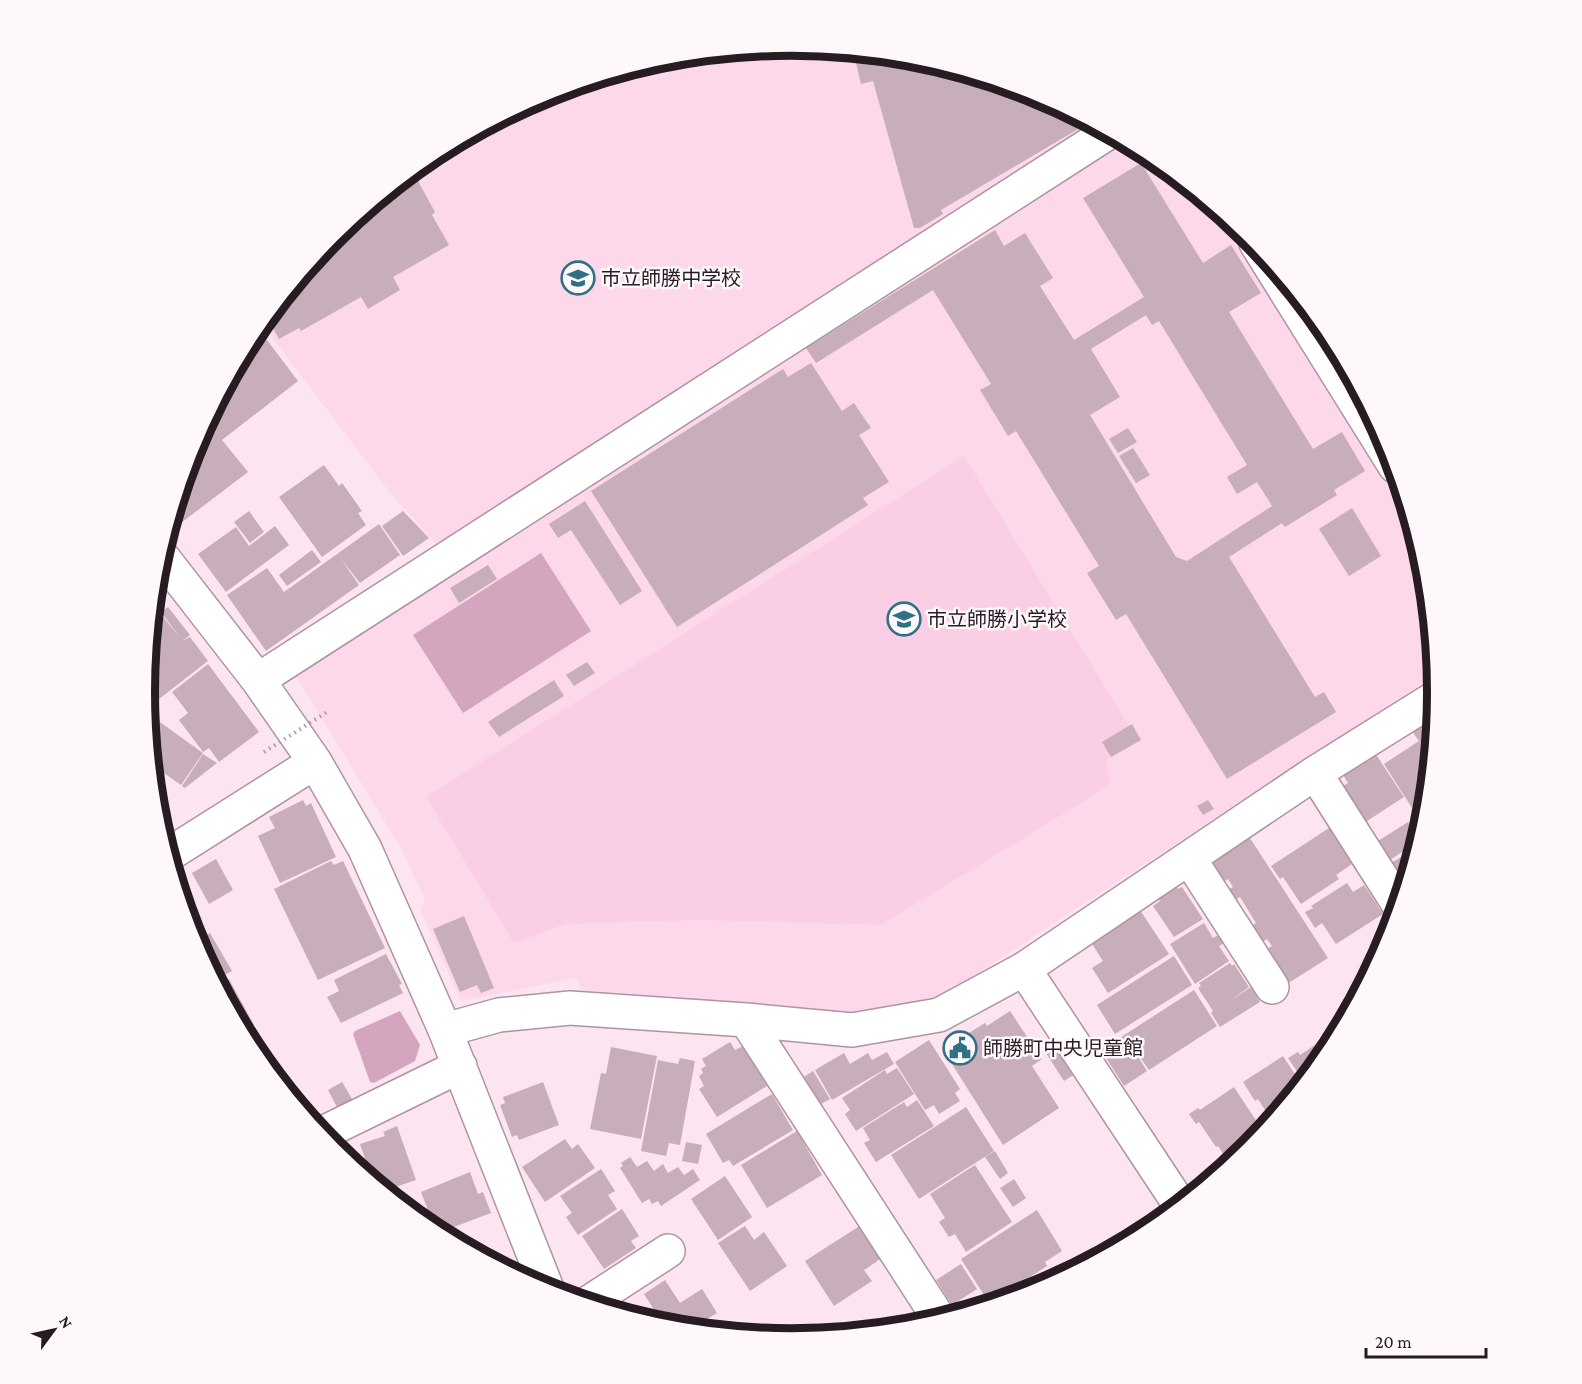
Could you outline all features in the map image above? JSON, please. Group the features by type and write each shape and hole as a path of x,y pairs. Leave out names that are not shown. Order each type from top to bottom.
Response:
{"street":[{"path":"258,680 1101,137"},
{"path":"1290,297 1367,421"},
{"path":"168,564 258,680 315,762 365,849 446,1030 543,1278"},
{"path":"446,1030 499,1015 570,1008 852,1030 939,1015 1024,969 1315,772 1428,702"},
{"path":"175,851 315,762"},
{"path":"1315,772 1394,897"},
{"path":"1189,858 1272,987"},
{"path":"1024,969 1176,1199"},
{"path":"746,1020 935,1312"},
{"path":"329,1130 460,1066"},
{"path":"596,1298 668,1251"}],"path":[{"path":"264,752 327,712"}],"shaded area":[{"name":"市立師勝中学校","path":"791,56 874,61 956,77 1035,104 1089,130 440,548 389,491 267,331 312,272 371,213 437,163 509,121 586,89 626,77 708,61"},
{"name":"市立師勝小学校","path":"1116,145 1178,187 1231,233 1399,503 1415,568 1422,609 1427,680 947,993 922,1006 859,1014 584,991 575,978 461,1001 421,912 425,898 398,843 294,673"},
{"path":"964,456 1138,741 1106,760 1110,785 881,925 699,920 566,924 514,943 426,797"},
{"path":"541,553 591,631 463,713 413,635"},
{"path":"400,1011 420,1045 415,1061 374,1083 370,1082 353,1034 355,1031"}],"building":[{"path":"874,61 956,77 1035,104 1083,126 941,210 943,214 920,228 914,228 873,81 861,84 856,63"},
{"path":"1141,163 1203,263 1231,245 1261,293 1229,312 1313,449 1342,432 1365,471 1334,490 1337,495 1285,527 1282,523 1229,557 1315,697 1324,692 1336,712 1227,779 1126,614 1116,620 1087,573 1099,566 1016,431 1008,436 980,390 991,384 933,290 816,363 806,348 995,230 1004,246 1025,233 1053,278 1040,286 1074,340 1144,297 1083,198","holes":["1146,315 1152,325 1159,321 1247,465 1227,477 1237,494 1257,482 1272,506 1187,561 1176,557 1090,415 1120,397 1091,349"]},
{"path":"416,178 435,212 432,215 449,245 393,277 400,290 368,309 361,297 301,331 299,328 279,339 271,325 312,272 371,213"},
{"path":"267,340 298,381 222,440 248,472 177,526 188,487 203,448 220,410 256,348"},
{"path":"811,363 842,411 854,403 871,428 859,435 889,482 863,498 868,505 677,627 591,491 783,369 788,377"},
{"path":"1128,428 1137,442 1118,453 1109,439"},
{"path":"1133,448 1150,475 1136,483 1119,456"},
{"path":"324,465 339,486 342,483 362,511 358,513 366,525 322,557 279,497"},
{"path":"585,501 642,591 620,605 571,530 558,538 549,524"},
{"path":"1352,508 1381,556 1349,576 1319,529"},
{"path":"249,511 264,532 250,543 234,522"},
{"path":"403,511 429,538 403,556 382,526"},
{"path":"379,524 400,555 360,583 341,559 359,585 266,651 227,595 267,568 284,592"},
{"path":"275,526 289,545 226,592 198,554 236,527 249,546"},
{"path":"312,550 321,562 287,586 279,575"},
{"path":"488,565 497,579 459,603 450,588"},
{"path":"168,607 190,635 182,641 190,637 208,661 159,699 155,692 160,613 181,639 161,612"},
{"path":"587,662 595,673 574,686 566,675"},
{"path":"208,664 259,732 219,762 209,748 203,752 179,720 188,713 172,692"},
{"path":"554,680 564,696 499,737 488,722"},
{"path":"157,720 203,753 181,785 160,770"},
{"path":"1132,724 1141,740 1111,757 1102,742"},
{"path":"1421,724 1426,732 1416,808 1415,806 1412,808 1384,764 1419,741 1412,731"},
{"path":"1375,753 1404,797 1364,823 1341,787 1348,783 1343,775"},
{"path":"203,754 217,763 185,788 182,786"},
{"path":"303,800 306,806 311,803 336,857 280,883 258,836 275,828 269,817"},
{"path":"1208,800 1214,809 1203,815 1197,806"},
{"path":"1414,821 1408,848 1390,860 1378,841 1408,822 1409,824"},
{"path":"1329,828 1352,864 1336,875 1339,879 1301,904 1283,877 1280,879 1271,866"},
{"path":"1248,835 1328,958 1287,984 1265,950 1272,946 1267,939 1261,943 1250,927 1256,923 1240,897 1233,901 1226,891 1233,887 1228,879 1221,884 1212,868 1219,853"},
{"path":"1407,854 1400,876 1391,863"},
{"path":"216,859 233,890 209,904 192,873"},
{"path":"331,861 334,865 343,861 385,948 318,980 274,889"},
{"path":"1347,883 1353,892 1364,885 1383,914 1336,944 1322,923 1315,928 1305,912"},
{"path":"1176,886 1178,889 1182,887 1203,919 1174,937 1153,906 1160,901 1158,898"},
{"path":"1138,907 1169,954 1108,993 1092,968 1103,961 1089,939"},
{"path":"464,916 494,988 481,993 477,985 460,992 433,929"},
{"path":"1204,923 1213,938 1220,934 1225,942 1219,946 1229,961 1195,984 1170,944"},
{"path":"210,933 232,971 221,977 203,937"},
{"path":"386,954 402,984 399,985 403,993 341,1023 327,997 339,991 334,980"},
{"path":"1174,956 1192,985 1115,1034 1097,1005"},
{"path":"1230,963 1232,966 1234,964 1249,987 1231,1000 1251,987 1260,1002 1220,1027 1198,988 1201,986 1199,983"},
{"path":"229,979 254,1025 251,1027 240,1010 224,982"},
{"path":"1194,990 1217,1026 1149,1070 1129,1042 1147,1071 1124,1086 1101,1050"},
{"path":"1010,1011 1042,1059 1032,1066 1059,1108 1003,1145 945,1053 961,1043 959,1039 985,1023 987,1026"},
{"path":"929,1040 960,1089 955,1093 960,1101 939,1114 934,1105 925,1110 895,1062"},
{"path":"1321,1041 1322,1043 1299,1075 1288,1058 1298,1052 1300,1055"},
{"path":"730,1042 735,1050 743,1046 767,1086 717,1117 699,1089 704,1086 699,1076 703,1073 701,1069 706,1066 702,1059"},
{"path":"1054,1043 1075,1074 1064,1081 1044,1050"},
{"path":"611,1047 657,1056 641,1139 590,1129 601,1073 606,1074"},
{"path":"887,1052 894,1064 832,1100 815,1070 844,1053 850,1064 868,1053 872,1060"},
{"path":"1283,1056 1297,1078 1268,1114 1258,1099 1255,1101 1243,1082"},
{"path":"680,1058 695,1061 680,1145 669,1143 666,1156 641,1151 658,1060 678,1064"},
{"path":"897,1068 914,1094 856,1131 845,1114 850,1110 842,1098 885,1070 887,1074"},
{"path":"813,1071 830,1099 821,1104 804,1077"},
{"path":"342,1082 352,1099 337,1107 328,1090"},
{"path":"543,1082 559,1125 519,1140 517,1135 512,1137 500,1105 505,1103 503,1097"},
{"path":"1234,1087 1258,1124 1225,1157 1199,1122 1196,1124 1189,1114 1198,1108 1200,1110"},
{"path":"772,1094 793,1130 733,1166 729,1160 723,1163 706,1134"},
{"path":"917,1100 934,1126 876,1162 864,1143 870,1140 863,1128 904,1102 907,1107"},
{"path":"966,1107 994,1151 919,1199 891,1155"},
{"path":"397,1126 416,1180 393,1188 368,1168 360,1144 385,1136 383,1132"},
{"path":"797,1131 822,1175 767,1208 741,1165"},
{"path":"565,1139 572,1149 578,1144 595,1168 545,1202 522,1167"},
{"path":"686,1142 702,1145 698,1164 682,1161"},
{"path":"350,1144 353,1154 345,1146"},
{"path":"995,1151 1008,1173 1000,1179 985,1157"},
{"path":"630,1157 637,1167 647,1161 654,1171 663,1164 668,1173 678,1167 684,1175 693,1169 700,1180 661,1206 658,1201 652,1204 649,1199 642,1203 620,1168 623,1166 621,1163"},
{"path":"975,1165 1012,1222 966,1252 955,1234 949,1237 939,1222 945,1218 930,1194"},
{"path":"601,1169 615,1191 608,1195 617,1209 578,1235 566,1217 572,1213 560,1196"},
{"path":"470,1172 478,1194 483,1192 491,1213 449,1229 440,1223 438,1216 430,1216 421,1192"},
{"path":"725,1176 752,1217 718,1240 691,1199"},
{"path":"1014,1179 1026,1198 1013,1207 1000,1188"},
{"path":"622,1209 639,1236 631,1241 636,1248 604,1269 582,1236"},
{"path":"1037,1210 1062,1251 1045,1262 1047,1266 1010,1290 986,1298 961,1259"},
{"path":"861,1225 882,1258 864,1270 872,1281 834,1306 805,1261"},
{"path":"745,1226 754,1240 764,1232 787,1266 750,1291 718,1243"},
{"path":"961,1264 977,1289 952,1305 936,1280"},
{"path":"665,1280 680,1303 702,1289 717,1313 702,1322 657,1314 644,1294"}],"place":[{"name":"市立師勝中学校","path":"578,278"},
{"name":"市立師勝小学校","path":"904,619"},
{"name":"師勝町中央児童館","path":"960,1048"}]}
